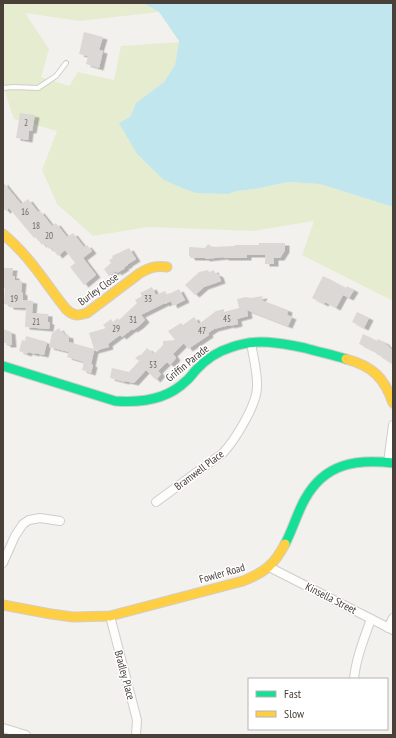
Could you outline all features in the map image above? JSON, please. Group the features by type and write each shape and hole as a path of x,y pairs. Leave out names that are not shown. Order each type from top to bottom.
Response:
{"street":[{"name":"Burley Close","path":"3,234 24,254 52,292 67,309 72,314 76,315 81,316 87,313 147,268 156,265 167,267"},
{"name":"Griffin Parade","path":"3,366 115,401 134,402 150,400 170,392 183,384 196,370 214,355 223,350 236,345 266,341 335,356 371,369 382,380 393,403"},
{"name":"Bramwell Place","path":"156,502 223,453 245,420 257,388 257,374 251,342"},
{"path":"390,463 393,425"},
{"name":"Fowler Road","path":"3,605 73,617 110,616 243,581 269,567 279,555 287,542 308,493 324,476 350,462 374,461 390,463"},
{"path":"3,563 15,536 23,524 28,520 40,518 60,521"},
{"name":"Kinsella Street","path":"269,567 391,629"},
{"name":"Bradley Place","path":"110,616 137,720 136,735"},
{"path":"391,629 393,618"},
{"path":"354,678 360,650 371,619"},
{"path":"3,728 26,735"}],"lane":[{"path":"3,88 38,88 56,76 66,63"}],"green space":[{"path":"3,3 143,3 159,12 80,21 25,13 49,49 41,77 69,86 78,72 114,80 121,46 179,42 175,65 164,82 136,103 130,117 134,149 137,154 228,194 288,182 320,184 393,207 393,301 302,255 314,221 253,231 148,227 93,236 57,204 42,170 57,131 14,119 3,86"}],"water":[{"path":"143,3 393,3 393,207 320,184 288,182 228,194 196,193 164,180 137,154 119,123 130,117 136,103 164,82 175,65 179,41 159,12"}],"building":[{"path":"84,32 103,37 99,50 103,51 99,68 86,64 88,56 79,54"},
{"path":"20,113 35,115 32,131 29,131 28,140 16,138"},
{"path":"3,182 21,204 28,199 52,226 56,223 67,237 73,233 84,247 87,245 92,251 83,258 96,275 84,285 70,267 75,263 65,250 58,256 51,247 49,249 44,243 42,245 36,237 34,238 9,208 6,211 3,208"},
{"path":"259,243 285,243 285,250 280,258 274,258 274,264 265,264 265,255 247,255 247,258 224,257 205,259 191,258 189,255 189,247 205,248 208,244 212,247 259,245"},
{"path":"129,248 136,259 124,267 125,268 117,273 116,271 109,276 104,269 111,263 109,260 113,258 112,256"},
{"path":"3,268 13,268 12,276 15,276 15,280 22,281 21,292 23,293 23,300 33,301 32,313 48,314 48,322 50,322 49,329 25,327 26,308 9,307 9,305 4,304 5,288 3,288"},
{"path":"208,270 209,272 214,270 215,273 219,275 221,281 204,287 195,295 185,285 199,272"},
{"path":"323,276 346,288 347,286 354,290 349,298 343,295 336,308 325,302 324,304 312,298"},
{"path":"152,287 156,295 165,291 167,295 179,289 185,300 173,306 171,301 165,303 141,315 145,320 139,326 133,330 132,329 122,337 120,335 108,344 109,347 94,351 91,364 93,365 91,373 82,370 84,362 67,357 69,352 49,347 52,333 59,328 62,333 63,332 65,335 69,336 69,342 94,349 89,333 106,328 103,325 111,319 113,322 118,318 119,320 137,303 135,300 142,296 140,293"},
{"path":"263,296 261,300 288,310 287,315 292,317 288,326 247,310 248,316 237,319 238,324 214,329 208,333 209,335 188,349 184,343 173,354 176,358 170,365 167,362 158,371 161,374 156,380 146,370 134,383 110,378 112,368 129,372 139,361 135,358 141,355 147,348 154,354 163,345 163,341 175,340 168,331 181,323 183,325 194,317 199,324 216,311 224,309 224,312 239,308 237,299"},
{"path":"357,312 369,318 364,328 352,322"},
{"path":"3,329 11,332 12,345 6,345 6,343 3,343"},
{"path":"363,334 377,341 378,339 386,343 385,344 393,350 393,364 372,350 359,344"},
{"path":"26,336 47,342 44,355 28,352 27,354 19,351 22,340 25,341"}],"traffic: fast":[{"path":"3,366 115,401 144,401 171,392 187,380 208,359 222,351 241,344 259,342 278,343 305,348 346,359"},
{"path":"285,544 305,499 313,487 322,478 332,471 354,463 393,463"}],"traffic: slow":[{"path":"3,234 29,260 66,309 76,315 87,313 143,271 150,268 163,266 167,267"},
{"path":"346,359 363,365 376,374 386,386 393,403"},
{"path":"3,605 73,617 110,616 243,581 263,571 273,563 285,544"}]}
